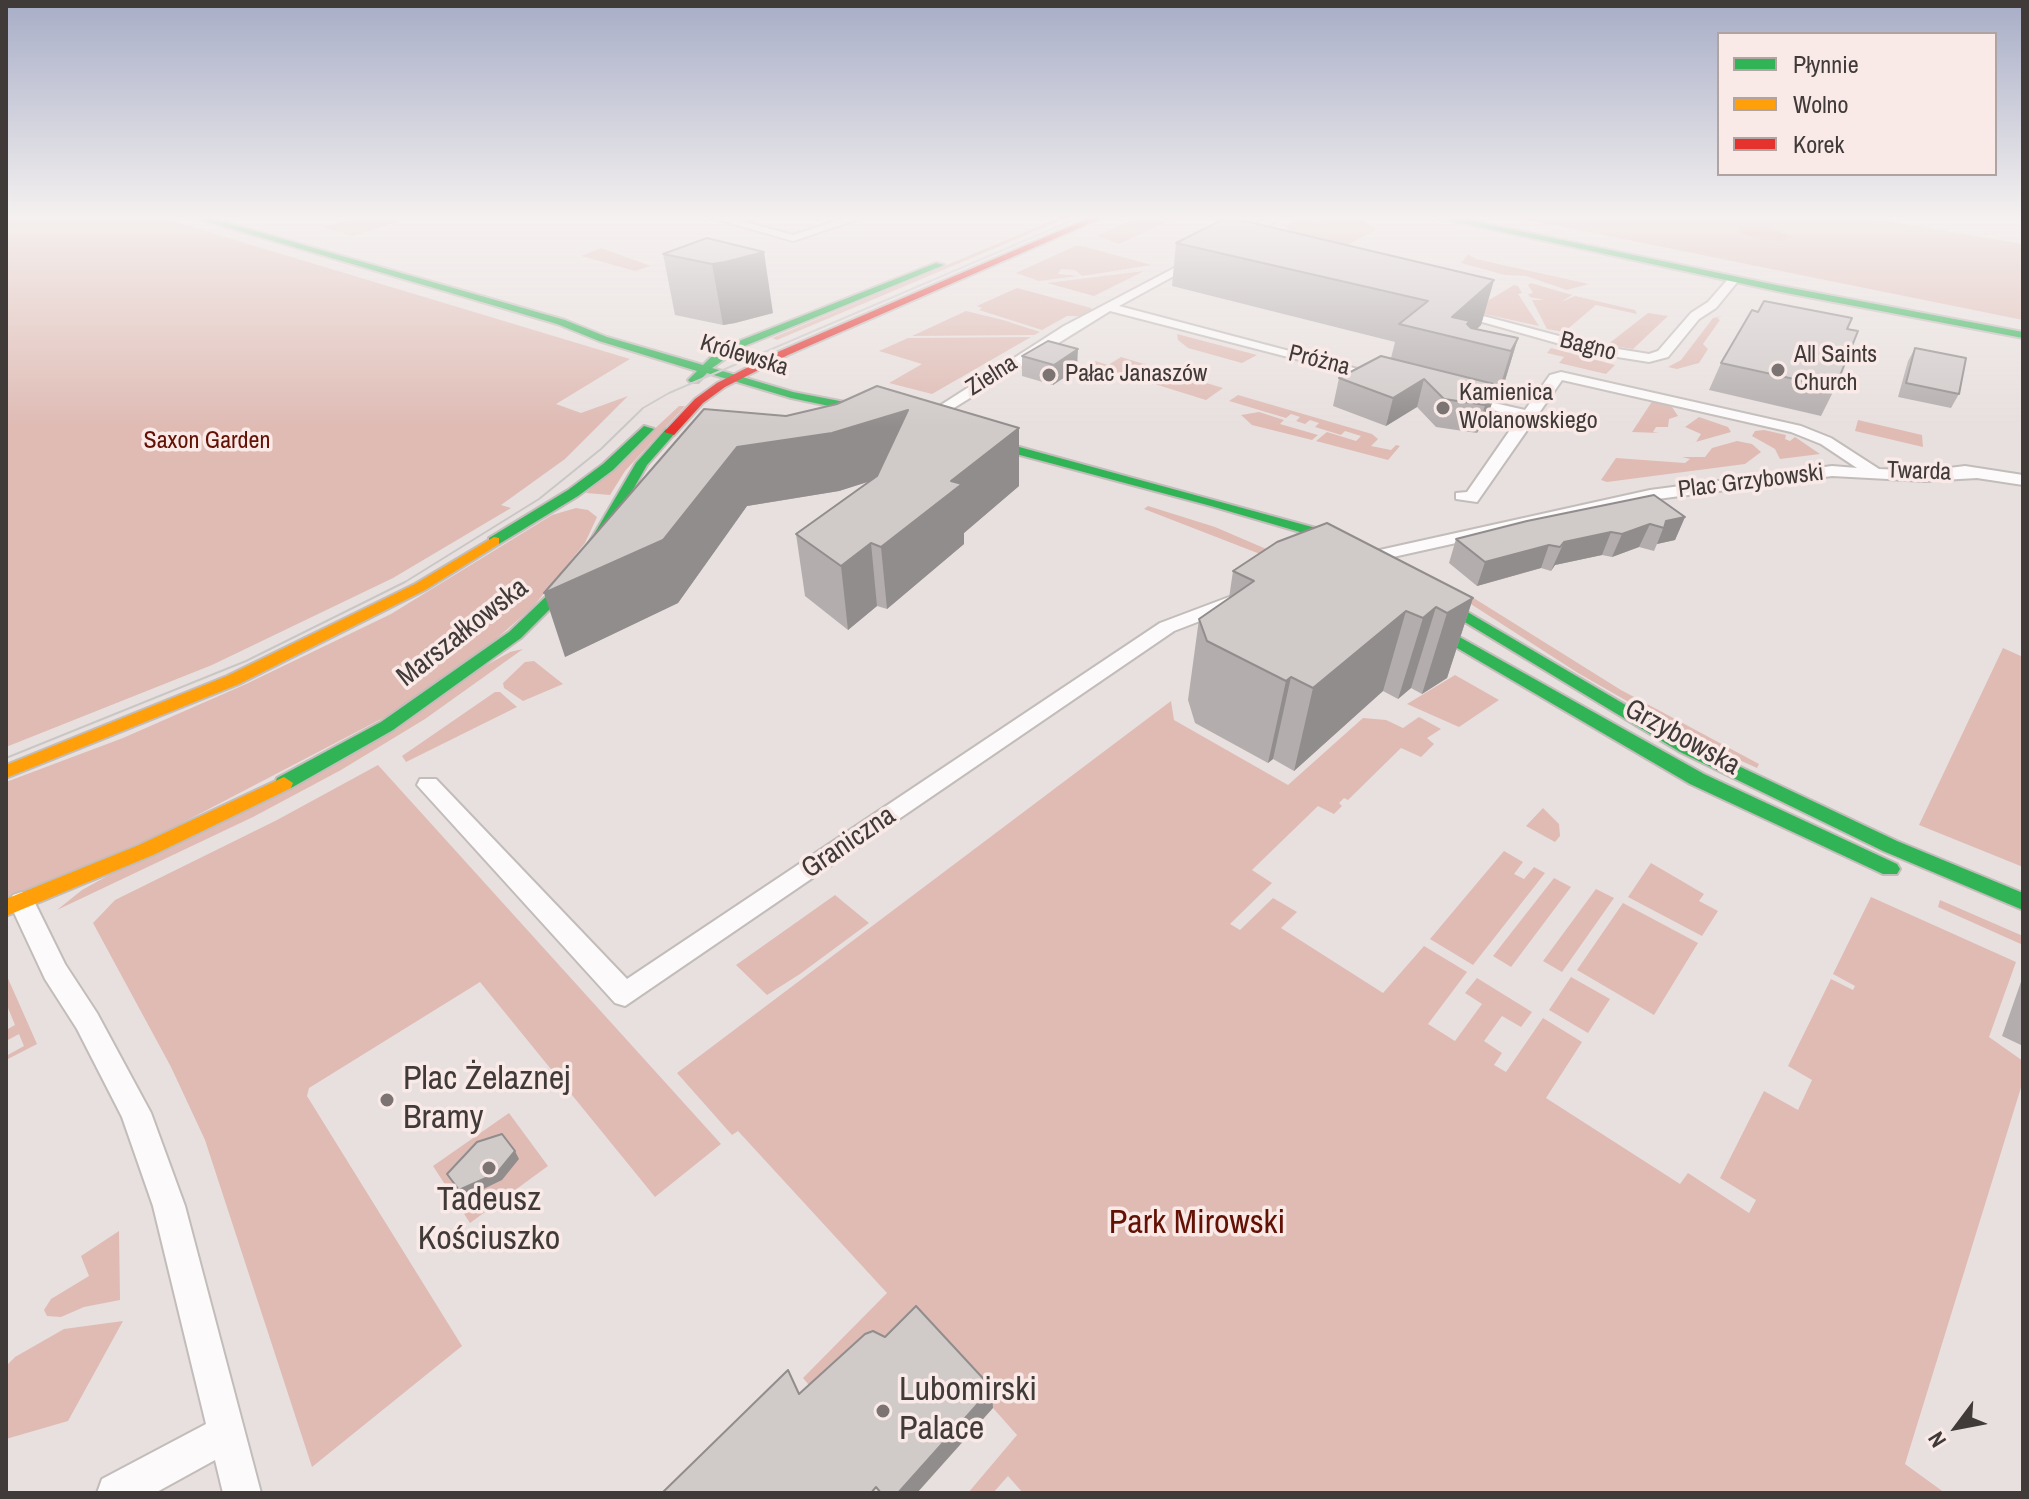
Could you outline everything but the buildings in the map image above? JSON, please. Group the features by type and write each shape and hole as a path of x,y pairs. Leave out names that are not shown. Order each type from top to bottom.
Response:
{"street":[{"name":"Królewska","path":"439,287 710,363 754,367 837,391 867,409"},
{"name":"Królewska","path":"457,287 710,363 733,378 822,403 867,409 1316,532 1367,557"},
{"name":"Marszałkowska","path":"6,772 160,712 327,636 420,587 542,513 617,459 710,363 747,341 883,287"},
{"name":"Marszałkowska","path":"14,905 222,814 340,752 420,705 515,635 558,593 589,555 600,508 631,479 703,398 754,367 939,287"},
{"name":"Zielna","path":"906,420 1148,287"},
{"path":"1618,388 1635,366 1634,358 1663,354 1696,314 1712,305 1727,287"},
{"path":"1773,287 2023,335"},
{"path":"1803,287 1898,309"},
{"name":"Próżna","path":"1111,308 1393,380"},
{"name":"Bagno","path":"1445,310 1634,358"},
{"name":"Plac Grzybowski","path":"1462,496 1471,499 1558,377 1618,388 1807,433 1872,471"},
{"path":"1453,395 1528,415"},
{"name":"Plac Grzybowski","path":"1340,565 1640,497 1832,471 1872,471"},
{"name":"Twarda","path":"1872,471 1925,476 1977,473 2023,480"},
{"name":"Królewska","path":"1123,481 1276,540"},
{"path":"542,513 569,503 600,508"},
{"path":"1367,557 1390,571"},
{"name":"Grzybowska","path":"1413,585 1686,748 1901,851 2023,902"},
{"name":"Graniczna","path":"428,785 625,995 1167,627 1266,590"},
{"name":"Grzybowska","path":"1404,610 1697,779 1901,874"},
{"path":"14,905 87,1021 136,1113 169,1206 242,1493"},
{"path":"116,1493 226,1434"}],"green space":[{"name":"Saxon Garden","path":"6,287 391,287 630,359 556,404 581,413 628,396 565,459 501,505 511,508 393,578 212,665 6,747"},
{"path":"894,287 903,287 777,340 772,338"},
{"path":"1061,287 1112,287 1094,296"},
{"path":"1511,287 1519,287 1522,293 1518,294 1539,326 1471,311"},
{"path":"1529,287 1545,287 1572,295 1561,302 1575,296 1635,310 1637,314 1596,305 1564,332 1547,329 1532,300 1544,300 1528,294 1533,293"},
{"path":"1860,287 2023,287 2023,320"},
{"path":"1017,288 1092,310 1081,316 1067,316 1042,330 979,310 982,308 977,306"},
{"path":"966,311 1040,332 1034,335 912,336"},
{"path":"1648,313 1668,316 1633,349 1607,345"},
{"path":"1723,316 1717,318 1720,320 1703,344 1708,349 1699,363 1677,369 1668,367 1681,360 1713,318"},
{"path":"1177,334 1257,355 1242,363 1188,348 1178,340"},
{"path":"1031,337 932,394 889,383 922,364 879,351 908,338"},
{"path":"1551,348 1615,365 1606,374 1559,363 1564,357 1547,353"},
{"path":"1121,357 1223,388 1206,400 1090,364 1095,361 1108,365"},
{"path":"1238,395 1372,434 1378,439 1371,446 1391,450 1396,445 1400,446 1388,460 1316,441 1327,432 1356,441 1361,436 1345,431 1341,435 1315,427 1319,423 1310,420 1305,424 1296,421 1300,417 1291,414 1286,418 1229,401"},
{"path":"1653,400 1672,407 1678,416 1669,419 1668,427 1656,427 1653,432 1659,433 1632,432"},
{"path":"679,406 685,406 625,471 610,495 586,493"},
{"path":"1259,412 1284,420 1280,424 1318,435 1312,440 1252,425 1241,415"},
{"path":"1699,417 1728,427 1731,432 1696,442 1701,434 1685,427"},
{"path":"1858,420 1922,435 1923,447 1855,431"},
{"path":"1755,431 1786,435 1785,439 1790,441 1795,437 1820,454 1780,459 1775,449 1752,436"},
{"path":"1737,441 1752,444 1761,452 1745,464 1607,482 1601,480 1616,458 1685,463 1690,459 1682,457 1705,457 1712,448"},
{"path":"1148,506 1215,527 1271,551 1260,554 1144,509"},
{"path":"576,508 588,510 597,517 585,543 533,607 474,658 389,715 161,834 6,899 6,782 123,738 246,684 391,614 552,515"},
{"path":"1472,597 1621,690 1759,764 1757,768 1695,740 1578,673 1463,599"},
{"path":"2003,648 2023,657 2023,867 1919,825"},
{"path":"523,649 425,719 341,770 253,817 57,910 82,890 510,652"},
{"path":"534,661 563,684 523,701 504,688 503,683 525,662"},
{"path":"1455,675 1499,700 1459,727 1407,704"},
{"path":"495,692 500,692 517,707 406,762 402,756"},
{"name":"Park Mirowski","path":"1171,701 1174,720 1288,785 1363,718 1386,720 1403,728 1419,717 1441,729 1427,738 1434,744 1421,757 1401,748 1348,800 1344,798 1339,803 1342,806 1334,814 1318,806 1252,870 1272,883 1230,924 1240,930 1273,898 1297,912 1281,928 1383,993 1424,946 1467,972 1428,1024 1455,1041 1482,1004 1465,993 1477,978 1532,1012 1521,1027 1502,1016 1484,1041 1502,1053 1494,1065 1506,1072 1543,1018 1582,1042 1546,1098 1680,1184 1688,1173 1749,1213 1756,1200 1720,1178 1764,1091 1798,1110 1812,1080 1788,1066 1831,979 1853,990 1855,986 1833,974 1871,897 2016,962 1989,1037 2023,1061 2023,1081 1905,1464 1945,1493 1023,1493 1008,1476 993,1493 968,1493 1017,1435 993,1408 819,1397 803,1378 887,1293 738,1131 732,1135 677,1073"},
{"path":"378,765 721,1144 655,1197 480,982 309,1088 307,1096 462,1346 312,1467 205,1140 171,1067 93,923 115,900 277,820"},
{"path":"1543,808 1559,824 1560,836 1555,842 1526,826"},
{"path":"1504,851 1523,862 1514,874 1524,879 1534,867 1545,873 1473,965 1430,939"},
{"path":"1651,863 1704,894 1699,901 1718,911 1702,936 1628,897"},
{"path":"1554,878 1571,887 1511,967 1493,956"},
{"path":"1596,889 1614,898 1562,972 1543,961"},
{"path":"835,895 869,923 800,974 767,995 736,965"},
{"path":"1940,900 2023,936 2023,945 1938,907"},
{"path":"1623,903 1698,943 1654,1015 1577,970"},
{"path":"6,974 37,1044 6,1060 6,1056 24,1046 19,1034 6,1041 6,1030 15,1025 6,1003"},
{"path":"1571,977 1610,999 1588,1033 1549,1010"},
{"path":"509,1113 548,1166 470,1223 433,1166"},
{"path":"119,1231 120,1300 84,1307 61,1317 47,1316 44,1310 51,1299 89,1276 81,1256"},
{"path":"123,1321 68,1421 6,1439 6,1366 15,1357 64,1329"}],"tram line":[{"path":"6,758 246,661 405,582 539,499 601,449 643,408 669,393 917,287"}],"traffic: fast":[{"path":"439,287 791,395 877,412"},
{"path":"694,380 717,357 738,345 884,287"},
{"path":"1771,287 2023,335"},
{"path":"494,541 573,493 608,467 648,429"},
{"path":"284,783 387,726 515,635 558,593 589,555 642,463 670,432"},
{"path":"979,440 1216,503 1329,536 1349,547"},
{"path":"1430,595 1686,748 1890,846 2023,902"},
{"path":"1422,621 1697,779 1890,869"}],"traffic: slow":[{"path":"6,772 233,680 420,587 494,541"},
{"path":"6,908 146,850 284,783"}],"traffic: jam":[{"path":"670,432 699,401 721,385 784,353 937,287"}],"place":[{"name":"All Saints Church","path":"1778,370"},
{"name":"Pałac Janaszów","path":"1049,375"},
{"name":"Kamienica Wolanowskiego","path":"1443,408"},
{"name":"Plac Żelaznej Bramy","path":"387,1100"},
{"name":"Tadeusz Kościuszko","path":"489,1168"},
{"name":"Lubomirski Palace","path":"883,1411"}]}
